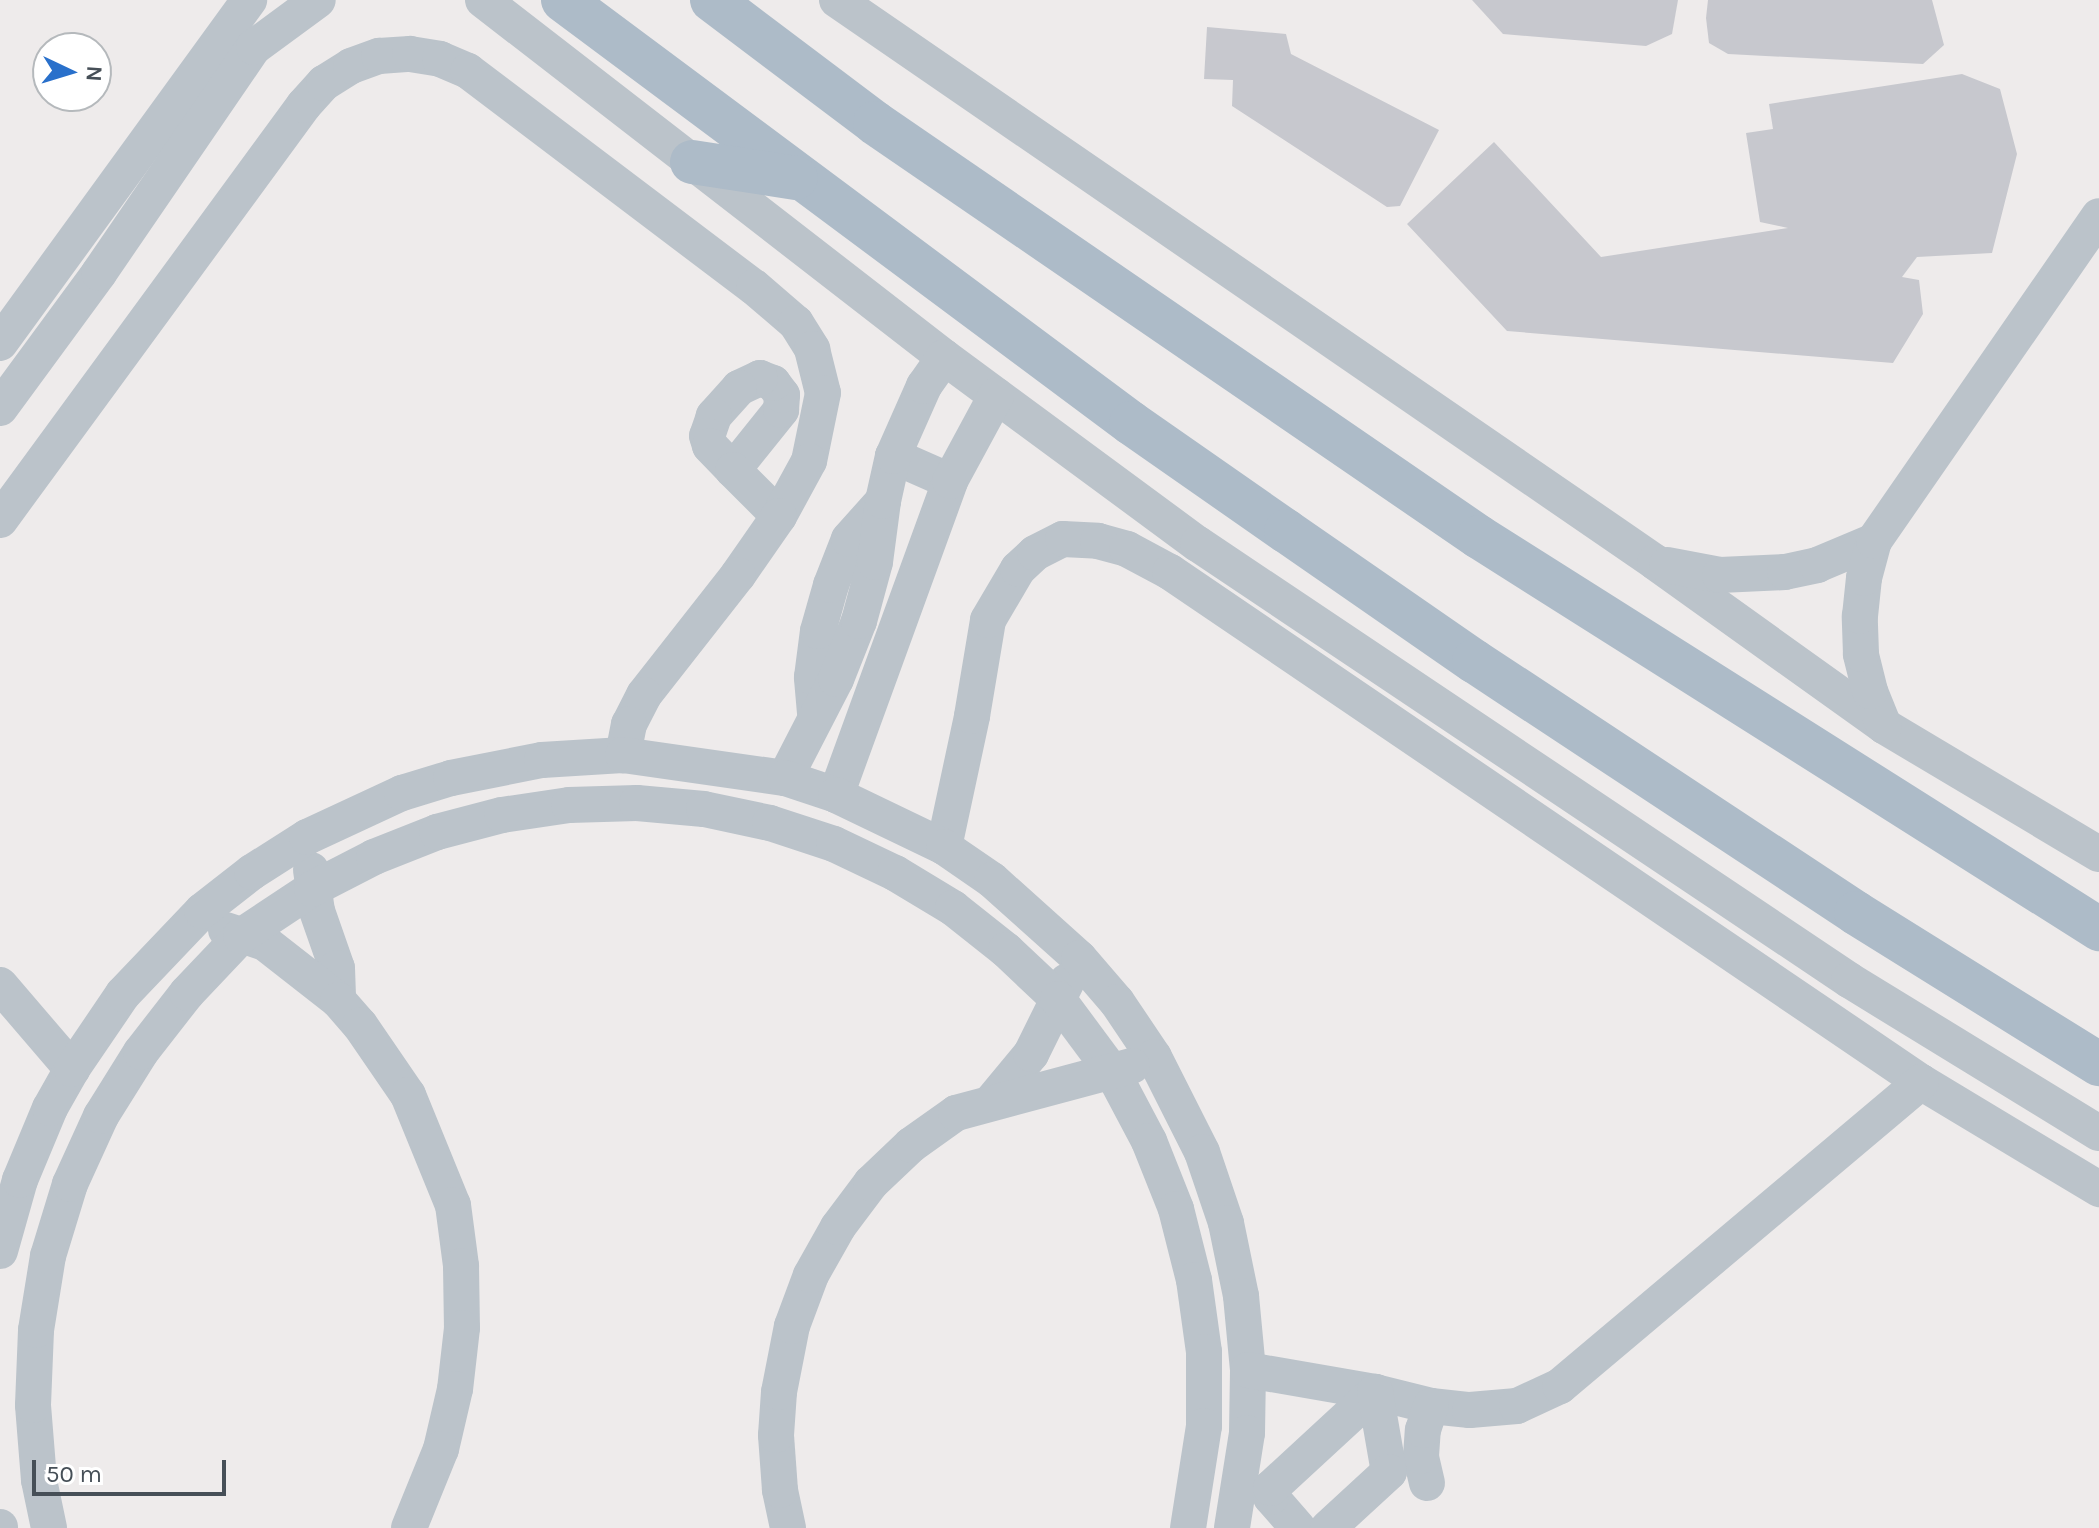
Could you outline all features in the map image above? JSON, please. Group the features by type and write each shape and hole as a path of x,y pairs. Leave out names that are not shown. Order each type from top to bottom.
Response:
{"main road":[{"path":"563,0 1131,423 1474,661 1856,913 2099,1064"},
{"path":"712,0 875,123 1466,528 2099,929"},
{"path":"692,162 801,179"}],"street":[{"path":"0,309 231,0"},
{"path":"0,343 249,0"},
{"path":"0,408 99,273 254,47 318,0"},
{"path":"483,0 944,357 1198,544 1836,971 2099,1133"},
{"path":"837,0 1655,562 1884,726 2099,854"},
{"path":"0,520 304,105 324,83 351,66 379,56 410,54 440,59 468,71 796,323 812,349 823,393 809,461 779,516 715,607 644,695 629,724 623,755"},
{"path":"1884,726 1870,691 1861,654 1860,616 1864,578 1874,541 2099,216"},
{"path":"785,778 815,713 814,662 831,585 849,539 883,501 893,456 924,386 944,357"},
{"path":"836,795 950,481 996,396"},
{"path":"893,456 950,481"},
{"path":"733,470 779,516"},
{"path":"944,847 972,716 988,620 1018,569 1035,553 1063,539 1098,541 1127,549 1170,572 1921,1082 2099,1189"},
{"path":"1655,562 1720,575 1753,575 1817,565 1874,541"},
{"path":"0,1251 20,1180 72,1069 123,994 202,911 252,872 307,837 402,793 451,778 542,760 623,755 785,778 836,795 944,847 1004,889 1079,958 1117,1002 1154,1057 1202,1152 1226,1223 1241,1296 1248,1370 1247,1433 1236,1512 1267,1528"},
{"path":"49,1528 39,1480 33,1405 36,1330 48,1256 70,1184 101,1116 141,1052 187,993 241,936 312,889 374,857 437,832 502,815 569,805 637,803 704,809 770,823 834,844 895,873 974,925 1058,999 1113,1073 1160,1168 1176,1209 1194,1280 1204,1352 1204,1426 1188,1528"},
{"path":"307,837 312,889 323,932 337,968 338,1000"},
{"path":"202,911 213,922 241,936 265,943 338,1000 380,1050 408,1095 453,1205 461,1266 462,1328 455,1389 441,1449 409,1528"},
{"path":"992,1101 1031,1054 1079,958"},
{"path":"0,985 72,1069"},
{"path":"788,1528 780,1490 776,1435 779,1392 792,1326 811,1275 838,1227 871,1183 911,1145 956,1113 992,1101 1113,1073 1154,1057"},
{"path":"1248,1370 1375,1392 1431,1406 1470,1410 1517,1406 1560,1386 1921,1082"},
{"path":"1298,1528 1271,1497 1271,1488 1375,1392"},
{"path":"1328,1528 1389,1472 1375,1392"},
{"path":"1427,1483 1421,1456 1423,1430 1431,1406"}],"building":[{"path":"1472,0 1678,0 1672,34 1646,46 1503,34"},
{"path":"1708,0 1932,0 1944,45 1923,64 1728,54 1709,43 1706,18"},
{"path":"1207,27 1286,34 1291,54 1439,130 1400,206 1387,207 1232,106 1233,80 1204,79"},
{"path":"1962,74 2000,89 2017,154 1992,253 1917,257 1902,277 1919,280 1923,314 1893,363 1507,331 1407,224 1494,142 1601,257 1788,228 1760,222 1746,133 1773,129 1769,104"}]}
